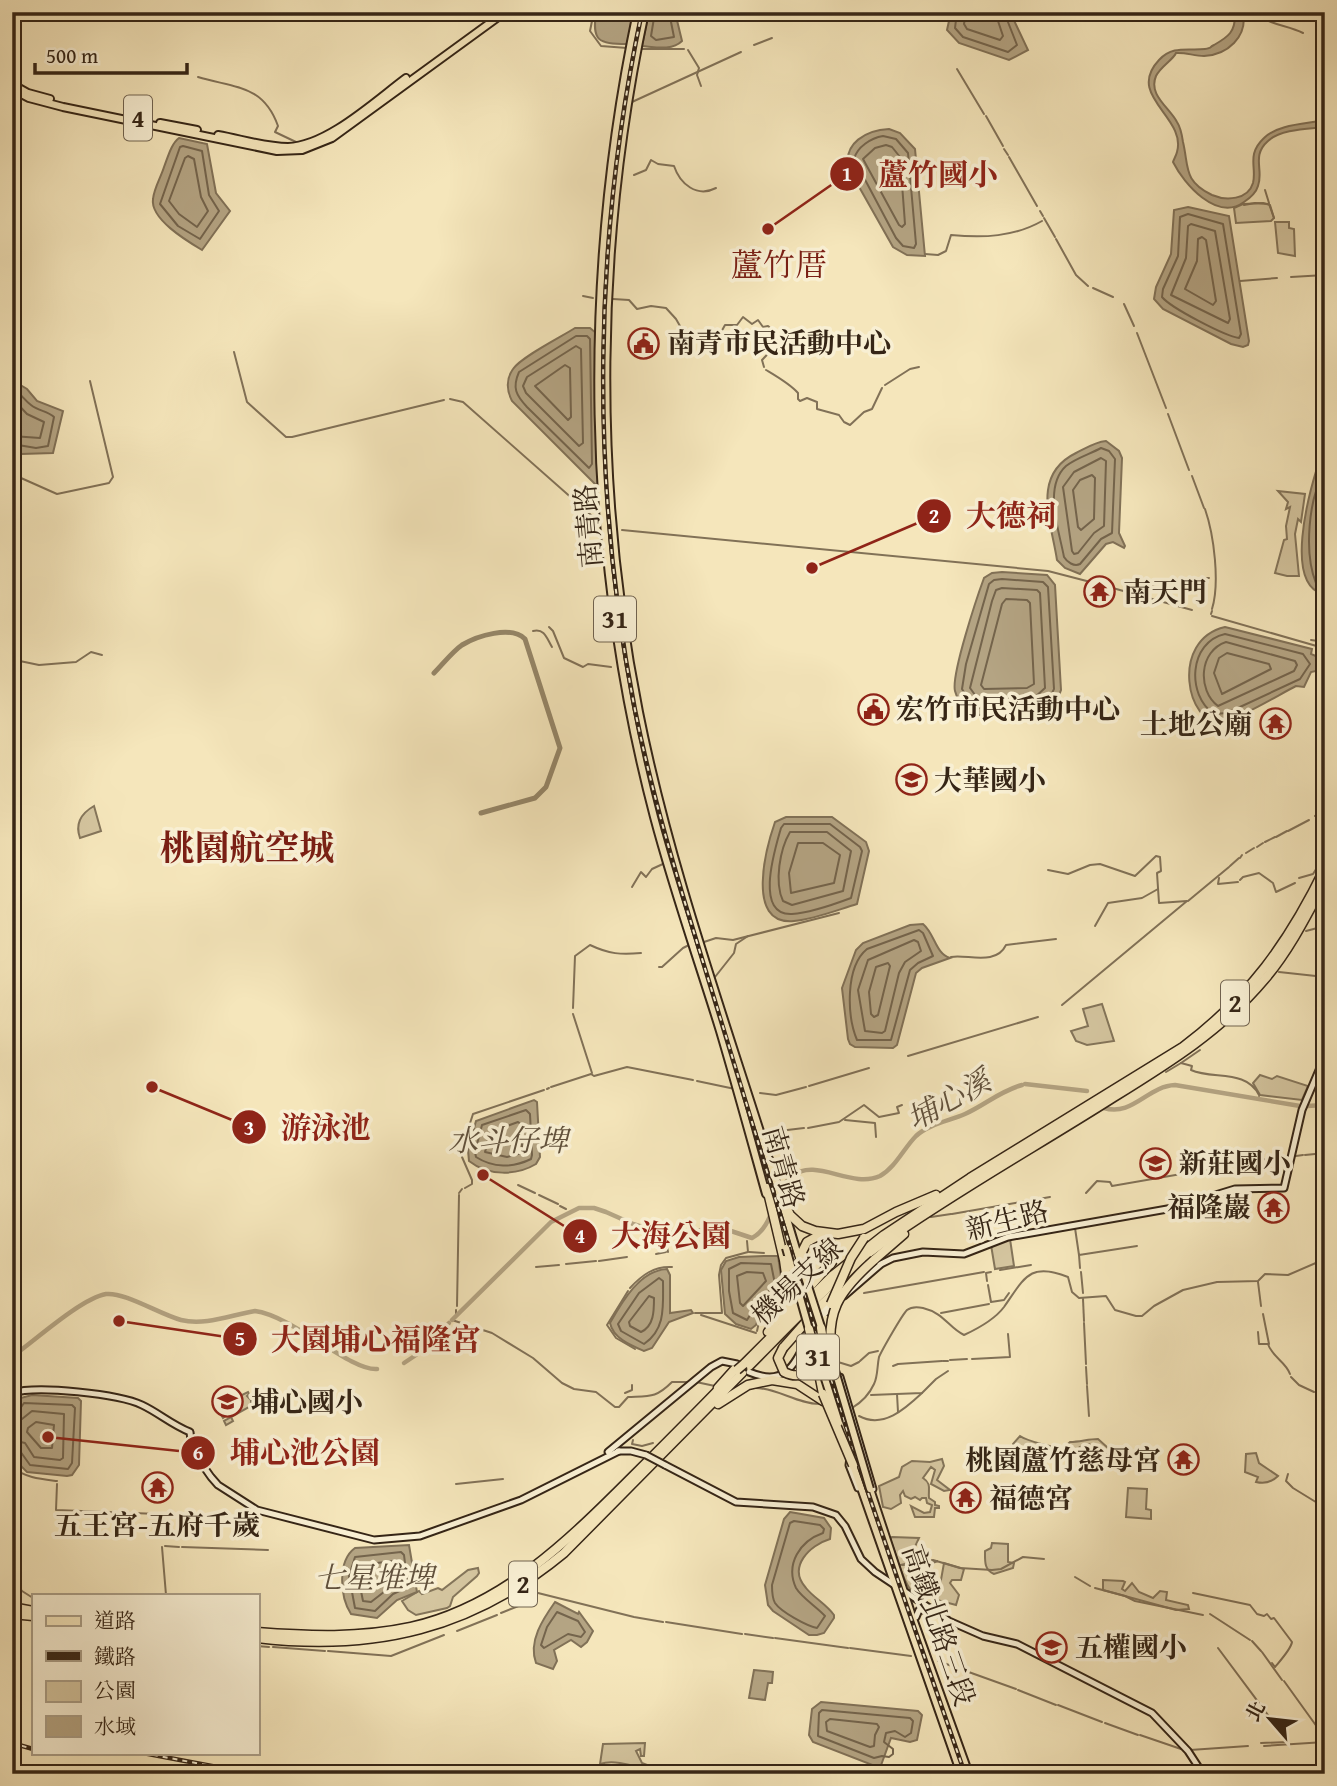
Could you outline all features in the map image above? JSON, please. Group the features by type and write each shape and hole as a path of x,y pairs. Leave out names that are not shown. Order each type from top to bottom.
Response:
{"highway":[{"name":"機場支線","path":"1105,1100 1183,1047 1237,1001 1262,974 1287,938 1325,868"},
{"name":"機場支線","path":"724,1388 792,1315 854,1257 970,1178 1105,1100 1198,1042 1251,996 1286,952 1325,881"},
{"name":"機場支線","path":"742,1368 858,1262 910,1224 1096,1105"},
{"path":"781,1190 789,1214 798,1223 827,1234 844,1234 864,1228 970,1178"},
{"path":"742,1368 770,1330 786,1303 788,1292 767,1188"},
{"path":"809,1329 813,1354 810,1364 804,1372 794,1375 784,1372 778,1358 783,1348 830,1296 882,1249 953,1201 959,1194"},
{"path":"853,1465 822,1397 817,1363 823,1324 847,1265 864,1238 879,1224 908,1208"},
{"path":"832,1361 830,1327 835,1306 850,1282 904,1234"},
{"path":"770,1330 834,1258 834,1246 824,1237 813,1237 802,1252 806,1278"},
{"path":"724,1388 772,1380 797,1384 822,1397 836,1399 838,1388 823,1340 823,1324"},
{"path":"772,1380 796,1386 811,1394 825,1407 835,1424"},
{"name":"2","path":"259,1632 323,1636 389,1630 432,1621 488,1597 557,1550 703,1405 724,1388"},
{"name":"2","path":"259,1638 318,1642 384,1638 433,1627 474,1611 523,1584 564,1553 679,1439 724,1388"},
{"path":"12,1610 32,1613"}],"main road":[{"name":"4","path":"239,141 286,147 318,140 499,12"},
{"name":"4","path":"12,86 64,103 277,151 289,151 324,143 506,12"},
{"name":"31","path":"638,12 621,99 607,202 601,284 598,410 604,523 614,613 636,737 654,816 681,891 769,1208 784,1268 785,1290"},
{"name":"南青路","path":"638,12 610,191 603,284 607,519 622,631 646,759 673,870 730,1050 781,1190 881,1515"},
{"name":"31","path":"646,12 618,199 610,307 605,419 611,459 620,579 646,736 672,839 781,1190"},
{"name":"南青路","path":"619,640 622,631 607,409 609,283 615,207 633,70 646,12"},
{"name":"南青路","path":"633,70 638,60"},
{"name":"南青路","path":"621,99 621,110"},
{"name":"南青路","path":"607,202 610,191"},
{"name":"南青路","path":"615,207 618,199"},
{"name":"南青路","path":"599,366 602,346"},
{"name":"南青路","path":"605,419 607,409"},
{"name":"南青路","path":"598,410 605,419"},
{"name":"南青路","path":"609,469 611,459"},
{"name":"南青路","path":"622,631 630,644"},
{"name":"南青路","path":"646,736 646,759"},
{"name":"南青路","path":"636,737 646,759 681,891 730,1050 809,1329 871,1516"},
{"name":"南青路","path":"673,870 693,911"},
{"name":"南青路","path":"728,1025 730,1050"},
{"name":"南青路","path":"720,1031 730,1050"},
{"name":"新生路","path":"614,1451 711,1367 722,1361 766,1377 777,1376 793,1366 810,1333 828,1307 884,1259 923,1249 967,1250 1002,1235 1165,1207 1234,1186 1284,1187 1303,1106 1325,1056"},
{"path":"781,1190 791,1213 802,1224 827,1231 850,1231"},
{"name":"南青路","path":"828,1307 833,1316 831,1342 835,1360 870,1485"},
{"path":"14,1391 27,1387 120,1396 146,1404 165,1419 190,1432 191,1448 215,1482 257,1510 374,1540 412,1538 501,1507 529,1496 614,1451"},
{"name":"南青路","path":"856,1431 849,1465 871,1516"},
{"path":"627,1439 631,1451"},
{"path":"191,1448 217,1480 261,1509 380,1538 425,1532 500,1505 533,1492 614,1451 646,1454 736,1502 813,1507 827,1511 845,1526 861,1559 925,1610 969,1633 1017,1647 1152,1714"},
{"name":"高鐵北路三段","path":"870,1485 901,1591"},
{"path":"827,1511 840,1523 858,1560 865,1568 949,1621 983,1636 1017,1644 1152,1714 1186,1751 1202,1774"},
{"name":"高鐵北路三段","path":"881,1515 911,1633 960,1774"},
{"name":"高鐵北路三段","path":"871,1516 887,1570 916,1617 970,1774"},
{"name":"高鐵北路三段","path":"871,1516 970,1774"},
{"path":"881,1576 887,1570"},
{"path":"916,1617 919,1610 925,1610"},
{"name":"高鐵北路三段","path":"911,1633 960,1774"},
{"path":"941,1695 948,1706"},
{"path":"933,1700 941,1713"}],"green space":[{"path":"1243,204 1270,205 1274,218 1271,221 1236,223 1234,208"},
{"path":"1275,222 1289,222 1289,228 1294,229 1295,256 1278,253"},
{"path":"1278,491 1305,494 1301,522 1298,519 1295,534 1299,576 1275,573 1284,540 1287,539 1286,526 1290,507 1286,509 1288,502"},
{"path":"94,806 101,831 80,838 80,820 85,812"},
{"path":"1102,1004 1114,1041 1087,1045 1076,1041 1071,1031 1088,1026 1083,1009"},
{"path":"1260,1075 1272,1079 1277,1076 1308,1086 1302,1100 1260,1095 1253,1083"},
{"path":"1010,1239 1014,1266 995,1269 991,1245"},
{"path":"248,1392 251,1406 231,1417 227,1415 223,1418 219,1411 224,1410 224,1407 217,1407"},
{"path":"231,1417 233,1421 226,1425 224,1421"},
{"path":"1020,1436 1041,1444 1064,1448 1070,1442 1098,1439 1108,1448 1122,1447 1124,1452 1109,1454 1089,1444 1075,1451 1038,1452 1037,1465 1026,1452 1000,1455 1002,1451 1014,1448 1013,1444"},
{"path":"1256,1453 1259,1463 1278,1476 1276,1478 1268,1482 1256,1482 1258,1477 1245,1472 1246,1454"},
{"path":"942,1459 944,1466 937,1480 950,1490 944,1491 931,1484 935,1470 931,1467 923,1478 929,1485 929,1498 939,1506 935,1508 934,1517 915,1517 911,1506 924,1513 930,1512 932,1505 927,1503 926,1498 911,1499 905,1496 903,1491 900,1495 901,1503 891,1509 883,1507 879,1486 899,1477 902,1467 912,1461 930,1462"},
{"path":"1128,1488 1147,1489 1146,1509 1151,1510 1151,1519 1126,1517"},
{"path":"919,1538 913,1551 913,1562 916,1562 902,1565 938,1561 921,1567 917,1585 939,1591 944,1563 964,1569 961,1580 952,1580 950,1583 959,1595 956,1605 937,1600 934,1591 917,1587 917,1598 904,1578 890,1539"},
{"path":"992,1543 1008,1544 1008,1562 1014,1563 1013,1568 994,1574 988,1570 985,1551 991,1548"},
{"path":"478,1568 477,1576 453,1597 447,1608 416,1615 408,1610 402,1601 419,1591 422,1594 438,1588 442,1590 468,1570"},
{"path":"1103,1580 1125,1582 1122,1589 1125,1591 1132,1583 1139,1592 1153,1598 1160,1591 1167,1592 1166,1600 1188,1605 1189,1609 1176,1610 1103,1590"},
{"path":"645,1743 644,1756 641,1756 640,1749 636,1751 642,1763 670,1774 626,1764 600,1764 603,1744"}],"water":[{"path":"596,12 634,12 627,44 603,42 599,39 595,29"},
{"path":"649,12 675,12 682,41 668,47 642,46"},
{"path":"951,12 1010,12 1028,50 1009,60 959,43 947,30"},
{"path":"1235,12 1243,12 1244,21 1234,43 1212,55 1176,53 1158,72 1154,83 1157,95 1173,116 1182,134 1192,179 1212,195 1230,198 1242,196 1253,183 1255,150 1270,133 1293,125 1325,120 1325,127 1287,132 1273,137 1260,152 1256,191 1234,207 1223,207 1213,204 1193,190 1178,171 1173,162 1178,139 1174,128 1152,96 1149,85 1150,73 1164,55 1175,50 1209,48 1227,36 1234,24"},
{"path":"889,129 900,133 915,149 925,256 907,255 893,247 849,169 849,152 858,140 872,132"},
{"path":"179,138 207,144 216,193 230,211 202,250 163,222 154,207 156,187 172,147"},
{"path":"1188,207 1229,216 1248,345 1243,347 1231,344 1163,309 1154,299 1156,287 1171,254 1174,210"},
{"path":"575,328 590,328 597,337 601,490 512,401 508,389 509,377 517,364"},
{"path":"12,380 27,389 37,401 63,411 53,453 21,454 12,450"},
{"path":"1106,441 1119,451 1122,458 1119,533 1125,546 1124,548 1113,542 1106,544 1080,574 1065,568 1057,560 1047,500 1049,486 1053,474 1062,462"},
{"path":"1323,464 1323,594 1311,587 1304,574 1302,537 1317,468"},
{"path":"992,573 1047,575 1055,585 1061,690 1056,701 1047,708 1022,716 971,714 961,704 955,691 965,636 984,578"},
{"path":"1225,627 1312,649 1311,654 1318,657 1318,662 1324,664 1325,669 1311,672 1304,687 1296,686 1238,717 1222,722 1210,720 1200,711 1193,698 1189,681 1190,664 1196,648 1207,635"},
{"path":"786,817 832,817 866,842 869,851 857,904 794,921 778,919 769,911 764,898 764,865 775,822"},
{"path":"923,924 941,952 950,958 922,968 916,973 897,1045 893,1048 855,1047 848,1039 842,988 856,950 863,943 910,925"},
{"name":"水斗仔埤","path":"534,1100 537,1102 540,1157 536,1164 520,1171 502,1173 493,1172 469,1161 468,1150 476,1121"},
{"path":"778,1256 783,1291 762,1308 756,1325 751,1329 736,1324 725,1314 721,1270 726,1261 739,1257"},
{"path":"667,1269 670,1275 670,1313 691,1310 693,1313 669,1322 652,1348 644,1351 618,1337 610,1323 640,1281 657,1271"},
{"path":"32,1395 78,1398 81,1401 79,1465 72,1475 27,1472 16,1457 12,1428 17,1399"},
{"path":"790,1512 824,1518 831,1528 830,1539 815,1546 803,1558 799,1572 806,1588 834,1615 824,1633 817,1635 809,1635 768,1605 765,1585 784,1519"},
{"name":"七星堆埤","path":"409,1545 417,1592 397,1600 377,1618 351,1614 344,1598 342,1580 349,1554 355,1548"},
{"path":"555,1602 578,1614 579,1612 593,1631 581,1647 571,1640 554,1650 557,1661 553,1669 536,1663 534,1647 542,1623"},
{"path":"754,1670 773,1672 765,1700 749,1698"},
{"path":"821,1702 918,1711 922,1715 917,1740 910,1742 891,1738 880,1768 813,1742 809,1735 812,1709"}],"waterway":[{"path":"588,12 592,21 590,31 601,46 627,48"},
{"path":"1261,17 1303,33"},
{"path":"754,45 772,38"},
{"path":"1319,41 1325,40"},
{"path":"641,49 684,49"},
{"path":"688,50 699,68 697,75 701,86"},
{"path":"632,102 741,52"},
{"path":"957,69 984,114"},
{"path":"198,77 235,86 256,95 272,112 278,126 275,132 296,142"},
{"path":"986,116 1003,146"},
{"path":"1004,149 1008,155"},
{"path":"1009,157 1037,206"},
{"path":"634,175 646,170 651,160 658,164 674,166 680,178 690,188 702,191 716,188"},
{"path":"1265,190 1269,203"},
{"path":"1243,203 1269,204 1274,218"},
{"path":"1040,211 1043,216"},
{"path":"1044,218 1055,237"},
{"path":"925,254 938,255 946,251 951,235 998,235 1042,221"},
{"path":"1056,239 1076,275 1088,286"},
{"path":"1291,277 1325,275"},
{"path":"1240,281 1277,278"},
{"path":"1093,288 1113,297"},
{"path":"583,296 593,298"},
{"path":"613,299 629,300 637,309 651,306 666,308 684,333 707,348 714,345 725,325 737,325 743,317 752,324 758,320 763,327 768,326 775,332 779,342 762,360 764,367"},
{"path":"1124,304 1134,326"},
{"path":"1137,333 1166,408"},
{"path":"234,352 247,402 286,437 444,400"},
{"path":"885,385 910,369 919,367"},
{"path":"766,370 795,390 800,401 807,398 817,402 817,409 839,415 850,425 864,412 872,409 882,388"},
{"path":"12,474 57,494 109,483 113,477 90,381"},
{"path":"450,399 463,402 600,523"},
{"path":"1168,414 1189,470"},
{"path":"1192,476 1204,508"},
{"path":"1205,509 1215,559 1216,586 1212,609"},
{"path":"622,530 1048,571 1106,586"},
{"path":"1145,595 1147,586 1209,578"},
{"path":"1109,587 1192,610"},
{"path":"1316,598 1325,597"},
{"path":"1212,616 1320,647"},
{"path":"549,627 564,658 583,667 588,664 611,667"},
{"path":"533,631 543,633 552,647"},
{"path":"1311,640 1325,642"},
{"path":"12,661 39,665 76,662 91,652 102,655"},
{"path":"1315,816 1325,811"},
{"path":"1288,831 1309,820"},
{"path":"1276,837 1287,831"},
{"path":"1265,842 1275,837"},
{"path":"1257,847 1263,843"},
{"path":"1246,853 1254,848"},
{"path":"1299,878 1313,874 1325,855"},
{"path":"1048,870 1068,874 1100,864 1135,876 1156,856 1160,857 1161,871 1157,873 1159,903 1187,901 1062,1005"},
{"path":"1230,866 1239,858"},
{"path":"632,887 641,872 646,877 652,869 665,863"},
{"path":"1188,901 1229,867"},
{"path":"1240,880 1259,873 1273,883 1276,892 1295,883"},
{"path":"1219,878 1218,884 1238,882"},
{"path":"1095,926 1108,903 1142,898 1158,889"},
{"path":"704,942 716,938 733,940 839,913"},
{"path":"1306,931 1325,926"},
{"path":"715,977 734,953 736,944 748,936"},
{"path":"951,957 988,957 995,955 1006,945 1056,939"},
{"path":"659,967 691,944"},
{"path":"573,1008 575,956 590,945 615,953 641,953"},
{"path":"1279,972 1325,977"},
{"path":"573,1014 592,1073"},
{"path":"908,1056 1038,1017"},
{"path":"1181,1063 1200,1050"},
{"path":"1166,1072 1181,1063 1192,1066 1191,1070 1200,1073 1238,1078 1253,1087 1259,1095"},
{"path":"551,1087 591,1074 594,1076 627,1067 693,1080"},
{"path":"809,1086 869,1068"},
{"path":"697,1081 735,1089"},
{"name":"埔心溪","path":"1025,1084 1087,1091"},
{"name":"埔心溪","path":"452,1320 551,1222 579,1208 594,1208 658,1232 687,1234 716,1226 752,1238 765,1226 785,1183 792,1176 801,1171 812,1170 857,1179 880,1176 921,1132 965,1114 1022,1085"},
{"name":"埔心溪","path":"1104,1108 1123,1108 1156,1090 1175,1085 1300,1106"},
{"path":"760,1093 776,1095 806,1087"},
{"path":"465,1188 472,1184 472,1180 462,1157 462,1148 473,1114 544,1090"},
{"path":"808,1128 839,1122 864,1105 879,1117 899,1113 897,1107 902,1105"},
{"path":"1307,1106 1325,1105"},
{"path":"845,1120 875,1123 876,1137"},
{"path":"779,1131 804,1128"},
{"path":"775,1166 770,1144 777,1132"},
{"path":"1305,1155 1325,1153"},
{"path":"1296,1156 1303,1155"},
{"path":"1086,1193 1097,1181 1110,1182 1112,1186 1279,1157"},
{"path":"518,1185 535,1193"},
{"path":"459,1193 462,1189"},
{"path":"457,1306 459,1195"},
{"path":"539,1195 558,1204"},
{"path":"952,1214 1050,1197"},
{"path":"560,1206 566,1209"},
{"path":"931,1217 951,1214"},
{"path":"1075,1228 1079,1255 1137,1246"},
{"path":"695,1313 722,1313 719,1275 721,1265 726,1258 748,1252 747,1241"},
{"path":"667,1247 668,1252"},
{"path":"656,1254 666,1252"},
{"path":"749,1252 764,1253"},
{"path":"1079,1255 1080,1268"},
{"path":"599,1261 627,1257"},
{"path":"852,1408 865,1398 872,1388 879,1357 901,1318 910,1308 930,1310 964,1335 996,1316 1029,1275 1044,1271 1068,1277 1072,1292 1079,1298 1106,1296 1115,1310 1142,1316 1183,1290 1217,1282 1258,1281 1265,1274 1288,1275 1325,1259"},
{"path":"566,1264 596,1261"},
{"path":"536,1267 559,1265"},
{"path":"1000,1270 1031,1265"},
{"path":"630,1288 649,1272 672,1267"},
{"path":"864,1293 984,1272"},
{"path":"987,1281 986,1273 991,1272"},
{"path":"1081,1272 1083,1293"},
{"path":"1258,1282 1261,1306"},
{"path":"988,1285 991,1302 1004,1300 1009,1293"},
{"path":"628,1291 607,1325 616,1338 635,1349"},
{"name":"埔心溪","path":"12,1352 21,1350 86,1302 106,1294 114,1294 190,1322 209,1321 255,1311 270,1315 352,1361 377,1369"},
{"path":"760,1316 780,1296"},
{"path":"1083,1299 1084,1321"},
{"path":"941,1313 989,1304"},
{"name":"埔心溪","path":"456,1310 456,1316"},
{"path":"1263,1314 1269,1344"},
{"path":"701,1315 756,1333"},
{"path":"452,1320 492,1333 533,1358 562,1383 574,1389 596,1392 615,1407 619,1407 628,1397 657,1394 672,1382 691,1382"},
{"path":"757,1331 759,1322"},
{"name":"埔心溪","path":"404,1363 449,1323"},
{"path":"1084,1323 1086,1364"},
{"path":"1258,1332 1259,1344 1268,1344 1290,1374"},
{"path":"972,1359 1010,1357 1008,1334"},
{"path":"860,1361 869,1353 878,1351"},
{"path":"950,1360 967,1359"},
{"path":"893,1366 942,1361"},
{"path":"943,1361 948,1361"},
{"path":"838,1362 851,1366 859,1362"},
{"path":"1086,1367 1087,1384"},
{"path":"871,1395 922,1393 948,1371"},
{"path":"1291,1377 1299,1385 1314,1392"},
{"path":"12,1381 17,1381"},
{"path":"696,1382 715,1386"},
{"path":"625,1393 632,1390 632,1385"},
{"path":"1087,1386 1089,1416"},
{"path":"755,1388 772,1390 803,1402 820,1404"},
{"path":"859,1416 885,1419 901,1411 922,1393"},
{"path":"897,1394 898,1412"},
{"path":"633,1440 632,1444 642,1446 653,1443"},
{"path":"12,1467 28,1476 57,1481"},
{"path":"1288,1474 1286,1481 1293,1488 1319,1504 1323,1501 1325,1505"},
{"path":"456,1484 503,1479"},
{"path":"57,1484 56,1510 158,1514 160,1525"},
{"path":"165,1546 179,1547"},
{"path":"162,1547 166,1594"},
{"path":"182,1547 268,1550"},
{"path":"900,1565 933,1560 960,1568 992,1570 1001,1569 1023,1557 1044,1559"},
{"path":"12,1577 22,1591 32,1597"},
{"path":"1075,1577 1090,1586"},
{"path":"1095,1588 1135,1601 1203,1615"},
{"path":"501,1613 521,1605 531,1593 538,1593 663,1622"},
{"path":"1193,1593 1250,1605 1257,1614 1267,1614 1271,1619 1274,1618 1292,1642 1275,1667 1272,1663"},
{"path":"1210,1614 1250,1640"},
{"path":"457,1631 497,1615"},
{"path":"666,1622 742,1634"},
{"path":"745,1634 773,1638"},
{"path":"328,1651 391,1656 444,1635"},
{"path":"775,1638 848,1648"},
{"path":"1252,1641 1261,1651"},
{"path":"259,1646 269,1647"},
{"path":"273,1647 325,1651"},
{"path":"850,1648 911,1656"},
{"path":"1218,1648 1288,1742 1261,1743"},
{"path":"1262,1652 1282,1680"},
{"path":"938,1661 1016,1689"},
{"path":"1284,1681 1325,1738"},
{"path":"1018,1690 1056,1705"},
{"path":"1058,1705 1102,1722"},
{"path":"1105,1723 1138,1735"},
{"path":"1140,1735 1181,1749"},
{"path":"1264,1746 1325,1742"},
{"path":"1190,1750 1248,1746"}],"taxiway":[{"path":"434,673 458,648 476,638 503,632 525,639 560,748 546,787 535,798 481,813"}],"railway":[{"path":"642,12 614,185 606,273 603,361 610,537 620,624 635,710 677,876 823,1355 965,1774"},
{"path":"12,1743 32,1749"},
{"path":"148,1754 254,1774"}],"place":[{"name":"蘆竹國小","path":"768,229"},
{"name":"南青市民活動中心","path":"644,343"},
{"name":"大德祠","path":"812,568"},
{"name":"南天門","path":"1100,592"},
{"name":"宏竹市民活動中心","path":"873,709"},
{"name":"土地公廟","path":"1275,724"},
{"name":"大華國小","path":"911,780"},
{"name":"游泳池","path":"152,1087"},
{"name":"新莊國小","path":"1156,1163"},
{"name":"大海公園","path":"483,1175"},
{"name":"福隆巖","path":"1274,1207"},
{"name":"大園埔心福隆宮","path":"119,1321"},
{"name":"埔心國小","path":"228,1402"},
{"name":"埔心池公園","path":"48,1437"},
{"name":"桃園蘆竹慈母宮","path":"1184,1460"},
{"name":"五王宮-五府千歲","path":"157,1488"},
{"name":"福德宮","path":"966,1498"},
{"name":"五權國小","path":"1052,1647"}],"district":[{"name":"蘆竹厝","path":"779,265"},
{"name":"桃園航空城","path":"247,848"}]}
